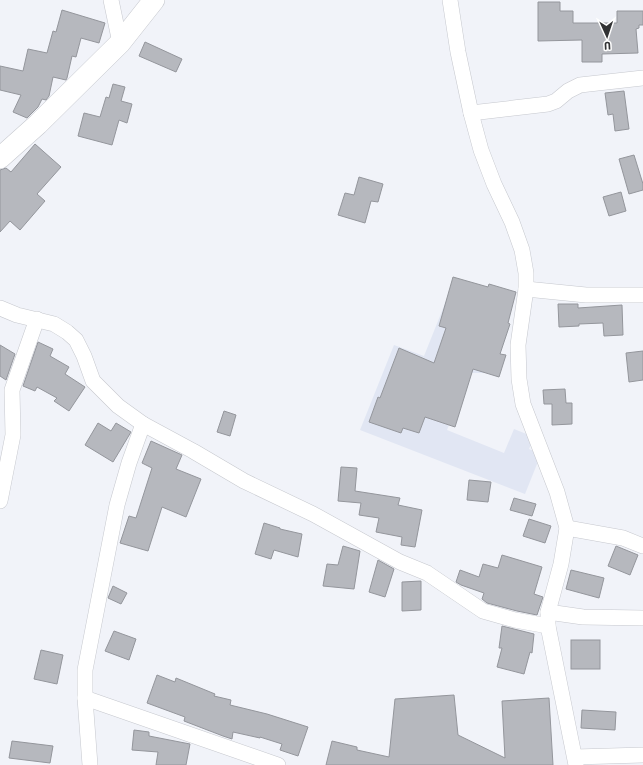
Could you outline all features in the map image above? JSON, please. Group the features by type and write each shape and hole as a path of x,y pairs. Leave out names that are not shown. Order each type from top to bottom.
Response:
{"street":[{"path":"111,0 120,43"},
{"path":"0,158 38,124 120,43 154,0"},
{"path":"450,0 458,52 471,113 481,150 494,184 512,222 522,250 526,273 526,289 518,346 519,379 523,404 557,492 567,528 562,564 548,619 576,761 643,756"},
{"path":"471,113 548,104 556,101 568,91 580,85 643,78"},
{"path":"526,289 586,295 643,295"},
{"path":"0,308 17,315 54,324 76,340 84,356 93,381 118,406 143,424 193,450 244,481 313,514 400,562 427,573 483,612 515,620 583,617 643,618"},
{"path":"0,501 13,435 12,390 37,319"},
{"path":"90,765 85,698 85,670 114,520 129,463 143,424"},
{"path":"567,528 623,538 643,546"},
{"path":"85,698 278,765"}],"shaded area":[{"path":"452,286 495,373 470,373 447,430 504,453 514,429 534,437 529,449 541,454 525,494 360,430 394,345 424,356"}],"building":[{"path":"538,2 560,2 560,11 573,11 573,23 617,23 617,11 643,11 643,25 639,25 639,28 636,29 638,53 602,54 602,62 582,62 582,40 538,41"},
{"path":"62,10 105,23 99,43 81,38 76,57 72,56 66,80 53,77 49,96 46,100 42,99 38,107 27,118 13,112 21,95 0,90 0,66 23,71 28,49 47,53 53,31 56,32"},
{"path":"145,42 182,59 176,72 139,56"},
{"path":"113,84 125,87 121,101 132,104 127,123 119,120 112,145 78,136 84,113 100,117 106,97 109,98"},
{"path":"624,91 629,129 615,131 613,114 608,115 605,93"},
{"path":"35,144 61,167 37,194 45,201 20,230 10,221 0,232 0,170 6,168 11,172"},
{"path":"634,155 643,184 643,190 629,194 619,159"},
{"path":"359,177 383,184 378,202 371,201 365,223 338,215 345,193 354,195"},
{"path":"621,192 626,211 609,216 603,197"},
{"path":"453,277 488,287 489,284 516,292 508,323 510,324 500,354 506,355 499,377 473,369 455,427 425,417 419,433 403,428 401,433 369,422 399,348 434,363 446,328 439,326"},
{"path":"558,304 578,304 578,308 622,305 623,335 604,336 603,323 559,327"},
{"path":"38,342 53,349 50,356 69,367 65,374 85,387 69,411 54,401 57,398 37,387 35,391 23,386"},
{"path":"0,345 15,354 6,380 0,376"},
{"path":"643,351 643,380 629,382 626,353"},
{"path":"565,389 566,403 572,403 572,424 552,425 552,404 544,404 543,390"},
{"path":"224,411 236,415 230,436 217,432"},
{"path":"98,423 111,431 116,423 131,432 113,462 85,445"},
{"path":"151,441 182,455 176,469 201,479 186,517 162,507 148,551 120,543 129,516 136,518 152,468 142,463"},
{"path":"341,467 357,468 355,491 400,498 398,505 422,510 415,547 401,545 402,537 376,532 379,518 359,515 361,503 338,501"},
{"path":"469,480 491,482 488,502 467,500"},
{"path":"514,498 536,504 532,516 510,510"},
{"path":"529,519 551,526 545,543 523,536"},
{"path":"264,523 280,529 302,534 298,557 274,550 271,559 255,554"},
{"path":"343,546 360,551 354,589 323,586 327,564 338,565"},
{"path":"616,546 638,555 630,575 608,566"},
{"path":"502,555 542,567 534,594 543,597 537,615 487,603 482,599 484,593 456,582 460,570 479,577 483,564 498,568"},
{"path":"378,560 394,569 385,597 369,592"},
{"path":"571,570 604,578 599,598 566,589"},
{"path":"421,581 421,610 402,611 402,582"},
{"path":"113,586 127,593 121,604 108,598"},
{"path":"502,626 534,634 532,653 530,652 524,674 497,667 502,648 499,648"},
{"path":"114,631 136,639 129,660 105,651"},
{"path":"571,640 600,640 600,669 571,669"},
{"path":"41,650 63,655 57,684 34,679"},
{"path":"157,675 175,682 176,678 215,694 214,696 231,700 230,705 267,714 308,727 298,756 280,750 282,744 260,737 233,732 232,739 184,721 185,717 147,703"},
{"path":"454,695 458,735 505,758 502,701 549,698 553,765 326,765 332,741 357,747 357,750 389,757 395,699"},
{"path":"582,710 616,712 615,730 581,728"},
{"path":"134,730 149,732 149,736 190,744 186,765 156,765 158,752 132,750"},
{"path":"12,741 53,746 50,763 9,758"}]}
